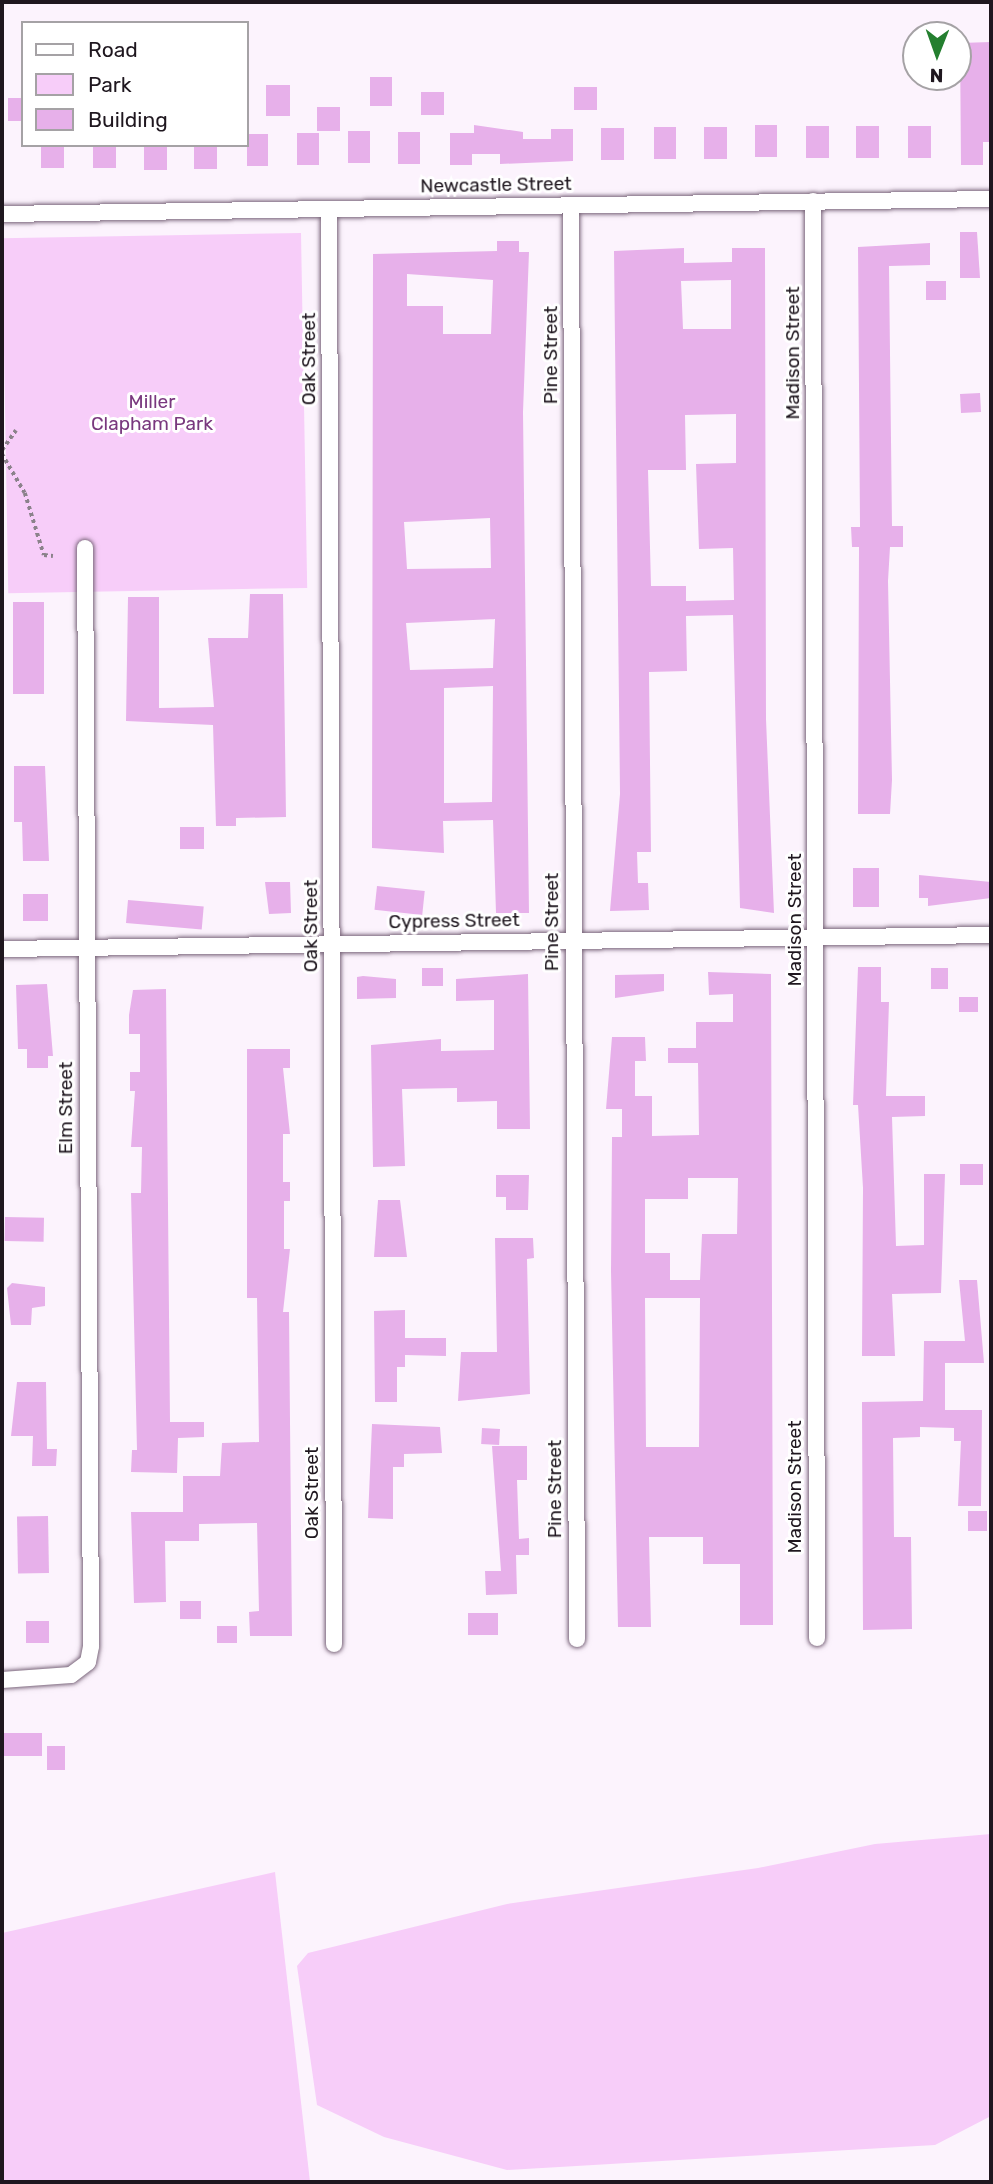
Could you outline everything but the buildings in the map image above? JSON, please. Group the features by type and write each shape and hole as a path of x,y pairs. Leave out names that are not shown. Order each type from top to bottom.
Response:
{"street":[{"name":"Newcastle Street","path":"2,214 991,199"},
{"name":"Madison Street","path":"814,201 817,1638"},
{"name":"Pine Street","path":"571,205 577,1639"},
{"name":"Oak Street","path":"329,209 334,1644"},
{"name":"Elm Street","path":"2,1680 63,1677 84,1666 91,1646 85,548"},
{"name":"Cypress Street","path":"2,949 816,936 991,936"}],"path":[{"path":"16,429 2,452 25,493 44,555 53,556"}],"green space":[{"name":"Miller Clapham Park","path":"301,233 307,588 8,593 2,238"},
{"path":"991,1834 991,2116 935,2145 507,2170 384,2137 317,2105 297,1966 308,1953 507,1904 758,1868 875,1844"},
{"path":"275,1872 310,2182 2,2182 2,1933"}]}
